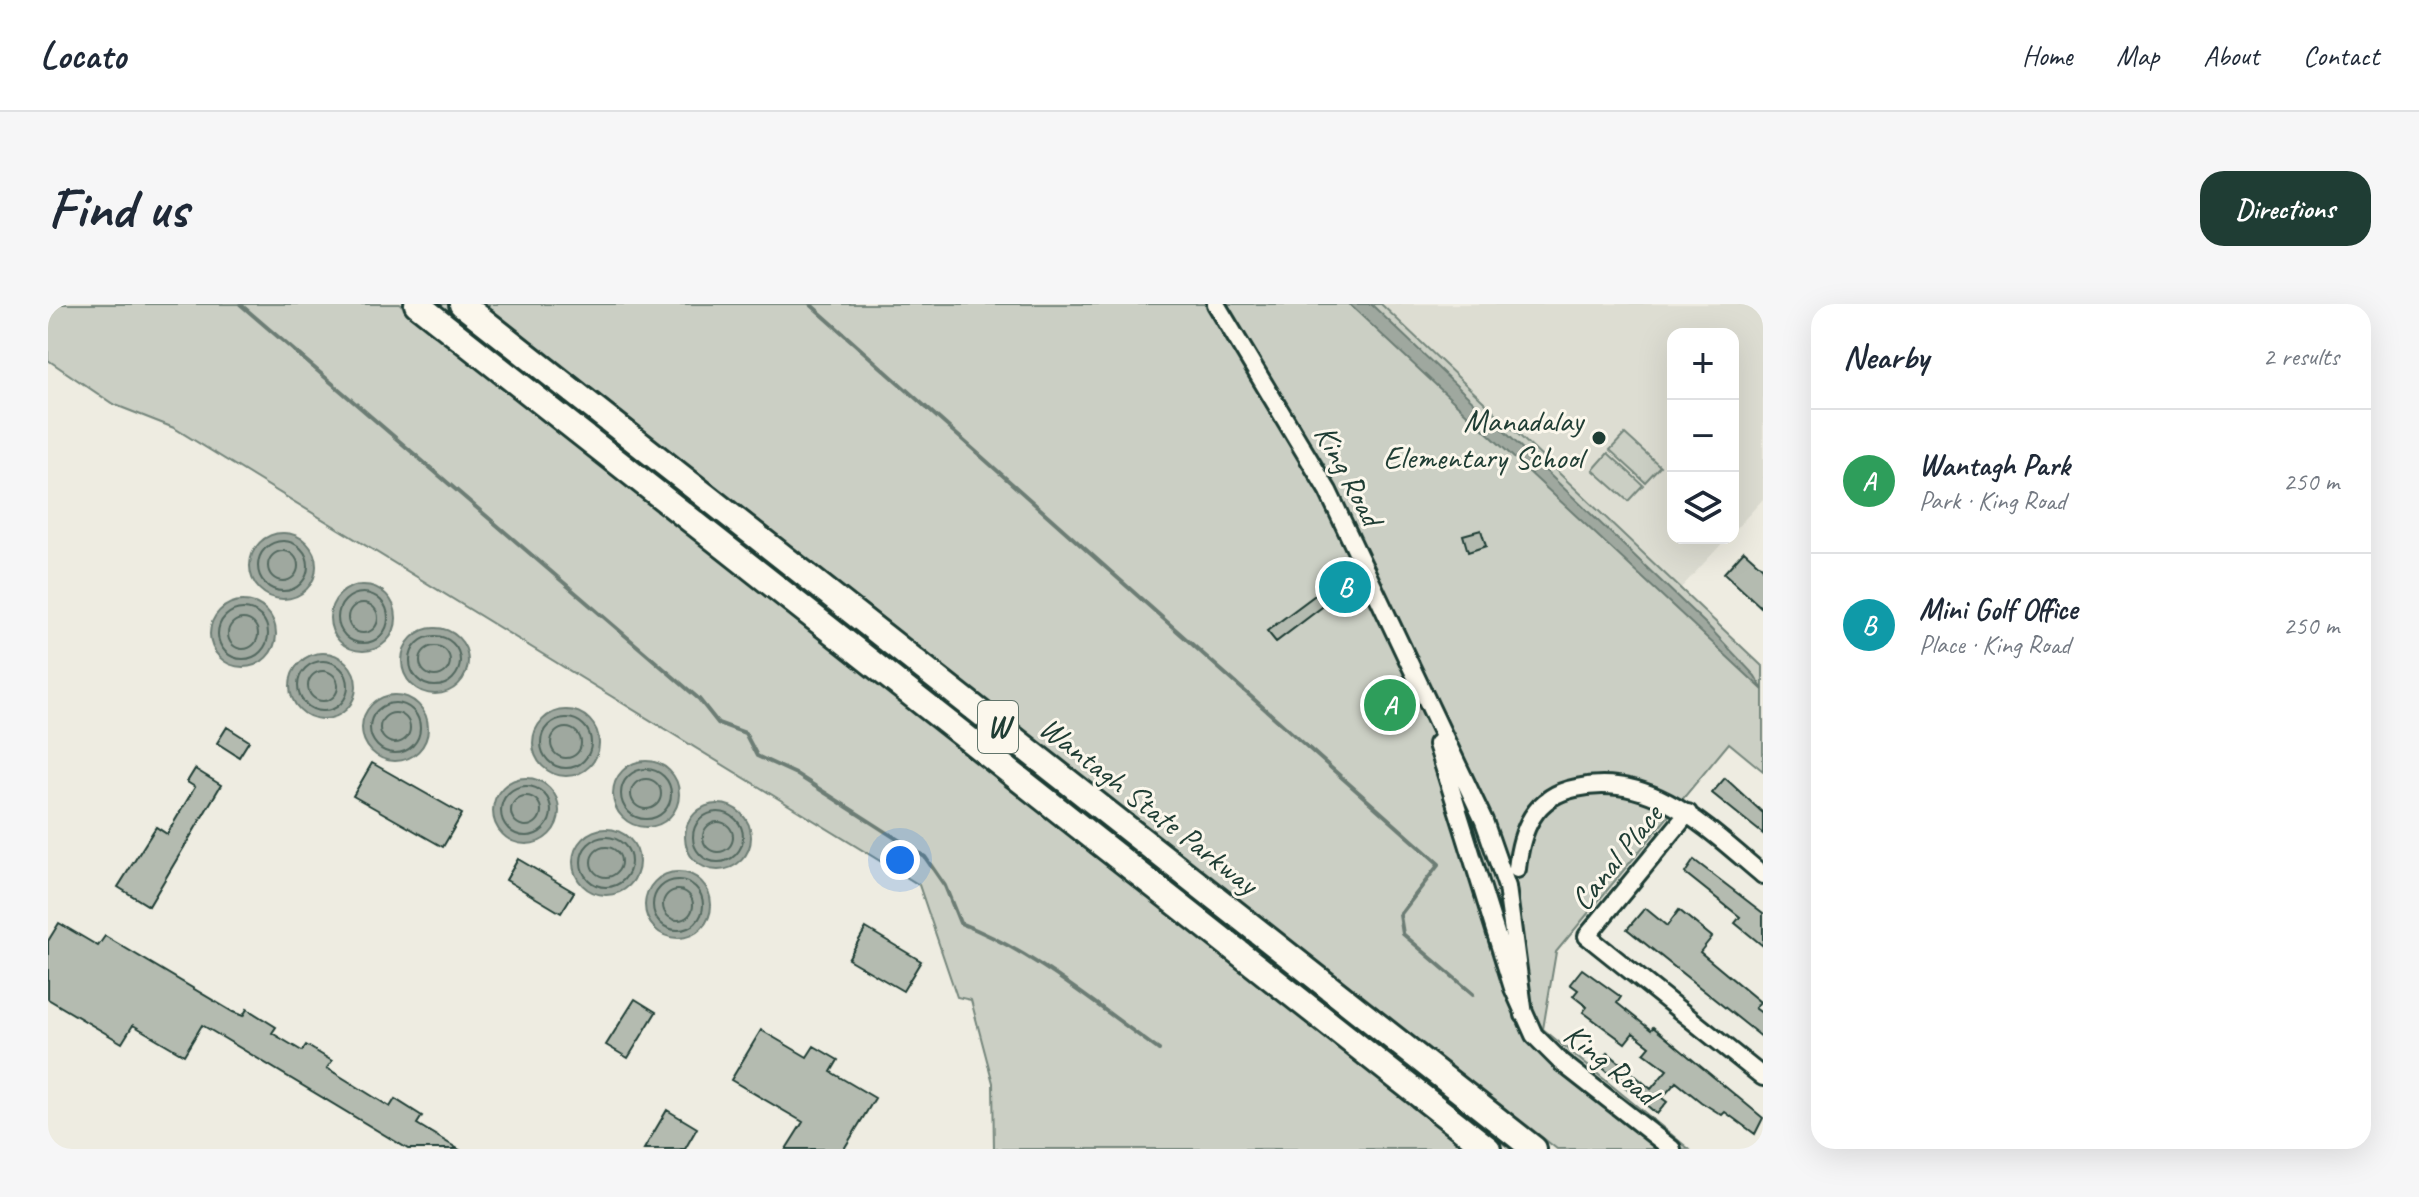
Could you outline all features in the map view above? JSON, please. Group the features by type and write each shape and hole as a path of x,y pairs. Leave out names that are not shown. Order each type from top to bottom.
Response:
{"highway":[{"name":"Wantagh State Parkway","path":"417,304 1488,1149"},
{"name":"Wantagh State Parkway","path":"462,304 1534,1149"}],"street":[{"name":"King Road","path":"1216,304 1328,491 1469,787 1499,862 1511,915 1524,1015"},
{"name":"King Road","path":"1416,681 1524,1015 1534,1035 1549,1052 1672,1149"},
{"path":"1517,869 1527,824 1543,801 1557,791 1590,785 1622,785 1688,813 1763,875"},
{"name":"Canal Place","path":"1688,813 1587,936 1763,1076"}],"shaded area":[{"path":"48,304 400,304 1472,1149 994,1149 993,1083 971,1000 957,997 919,885 174,428 113,404 48,360"},
{"path":"436,304 448,304 1519,1149 1510,1149 1419,1078"},
{"path":"484,304 1381,304 1763,667 1763,771 1729,743 1556,952 1543,1029 1689,1149 1557,1149"},
{"name":"Manadalay Elementary School","path":"1381,304 1763,304 1763,499 1739,525 1739,328 1667,328 1667,544 1721,544 1680,589"},
{"path":"1625,434 1660,466 1645,482 1610,450"},
{"path":"1608,453 1643,485 1628,501 1593,470"}],"water":[{"path":"1349,304 1371,304 1707,625 1755,676 1763,690"},
{"path":"276,533 290,533 302,538 311,547 316,566 314,579 307,590 290,599 276,599 264,594 255,585 250,573 250,559 255,547 264,538"},
{"path":"357,585 369,585 381,590 391,600 396,618 394,631 381,646 369,651 357,651 345,646 335,636 330,624 330,612 335,600 345,590"},
{"path":"236,601 250,601 262,606 271,615 276,634 274,647 267,658 250,667 236,667 224,662 215,653 210,641 210,627 215,615 224,606"},
{"path":"428,628 442,628 454,633 463,642 468,661 466,674 459,685 442,694 428,694 416,689 407,680 402,668 402,654 407,642 416,633"},
{"path":"329,653 347,662 354,673 354,699 347,710 336,717 317,719 299,710 292,699 290,680 299,662 310,655"},
{"path":"388,695 402,695 414,700 423,709 428,728 426,741 419,752 402,761 388,761 376,756 367,747 362,735 362,721 367,709 376,700"},
{"path":"559,710 573,710 585,715 594,724 599,743 597,756 590,767 573,776 559,776 547,771 538,762 533,750 533,736 538,724 547,715"},
{"path":"640,761 652,761 664,766 674,776 679,794 677,807 664,822 652,827 640,827 628,822 618,812 613,800 613,788 618,776 628,766"},
{"path":"519,778 533,778 545,783 554,792 559,811 557,824 550,835 533,844 519,844 507,839 498,830 493,818 493,804 498,792 507,783"},
{"path":"711,804 725,804 737,809 746,818 751,837 749,850 742,861 725,870 711,870 699,865 690,856 685,844 685,830 690,818 699,809"},
{"path":"600,829 612,829 624,834 634,844 639,862 637,875 624,890 612,895 600,895 588,890 578,880 573,868 573,856 578,844 588,834"},
{"path":"671,872 685,872 697,877 706,886 711,905 709,918 702,929 685,938 671,938 659,933 650,924 645,912 645,898 650,886 659,877"}],"building":[{"path":"1481,530 1486,546 1468,552 1463,535"},
{"path":"1744,551 1763,568 1763,609 1724,573"},
{"path":"1318,593 1326,604 1276,642 1267,631"},
{"path":"227,727 249,741 239,757 217,743"},
{"path":"372,763 462,814 443,847 353,796"},
{"path":"195,769 221,785 149,906 118,887 156,827 167,834 195,787 187,782"},
{"path":"1725,778 1763,813 1763,834 1712,793"},
{"path":"518,859 574,892 561,913 506,880"},
{"path":"1694,860 1763,913 1763,946 1735,923 1740,917 1685,873"},
{"path":"1645,908 1667,926 1679,910 1712,937 1700,952 1760,1002 1755,1008 1763,1014 1763,1038 1627,929"},
{"path":"59,923 98,946 105,936 233,1012 243,1016 247,1009 276,1027 272,1033 302,1051 306,1045 332,1061 327,1068 390,1107 395,1099 422,1116 417,1124 458,1149 408,1149 202,1025 184,1055 133,1025 122,1043 48,999 48,941"},
{"path":"866,928 921,961 903,991 848,959"},
{"path":"1582,969 1621,997 1617,1003 1651,1030 1653,1027 1763,1118 1755,1134 1725,1112 1722,1115 1701,1102 1676,1082 1662,1098 1667,1102 1657,1114 1598,1064 1608,1053 1651,1089 1667,1070 1644,1053 1650,1046 1633,1033 1625,1043 1583,1012 1587,1007 1573,996 1578,990 1570,984"},
{"path":"635,999 656,1012 628,1058 606,1045"},
{"path":"761,1030 807,1057 814,1046 838,1060 831,1072 875,1098 844,1149 786,1149 803,1122 731,1080"},
{"path":"667,1110 697,1128 685,1149 644,1149"}],"waterway":[{"path":"240,304 699,699 718,723 745,733 757,756 796,774 925,857 945,886 960,923 1013,948 1088,997 1159,1050"},
{"path":"810,304 1439,864 1400,915 1403,934 1473,994"}],"place":[{"name":"Manadalay Elementary School","path":"1599,438"},
{"name":"Mini Golf Office","path":"1345,587"},
{"name":"Wantagh Park","path":"1390,705"}]}
